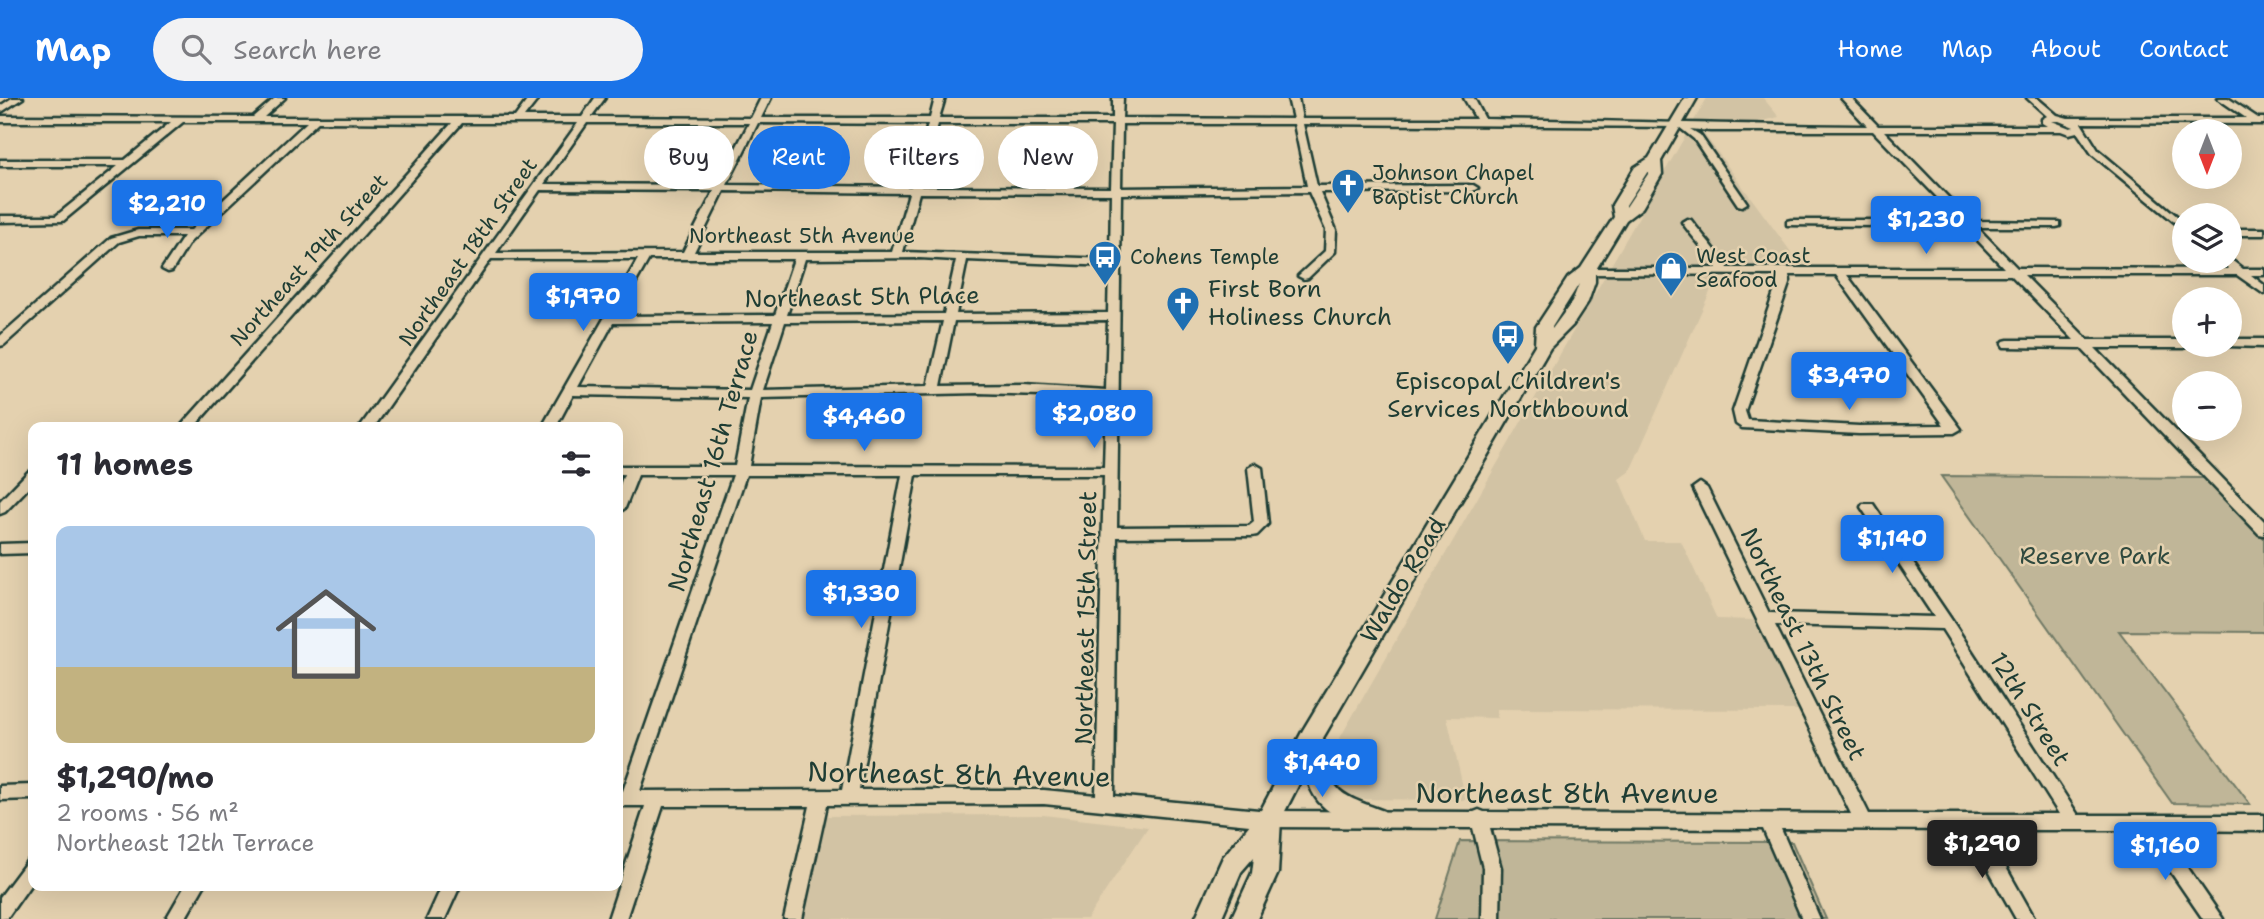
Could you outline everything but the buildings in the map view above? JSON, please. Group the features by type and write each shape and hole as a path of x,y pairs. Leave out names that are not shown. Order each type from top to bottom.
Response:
{"highway":[{"name":"Waldo Road","path":"1208,919 1233,865 1269,818 1311,737 1543,345 1562,331 1589,285 1587,271 1621,217 1635,208 1655,174 1654,161 1691,98"},
{"path":"1311,737 1317,779 1323,792 1346,810 1374,818"},
{"name":"Waldo Road","path":"1244,919 1265,873 1269,818"}],"street":[{"path":"0,110 18,98"},
{"path":"256,120 280,98"},
{"path":"518,119 534,98"},
{"name":"Northeast 18th Street","path":"371,422 600,98"},
{"path":"734,162 766,98"},
{"path":"897,255 940,98"},
{"name":"Northeast 15th Street","path":"1105,802 1118,98"},
{"path":"1293,98 1313,189 1331,230 1330,252 1304,276"},
{"path":"1469,98 1482,122"},
{"path":"1846,98 2264,530"},
{"path":"2032,98 2051,118"},
{"path":"2222,98 2262,124"},
{"path":"1978,124 2051,118 2262,124"},
{"path":"2051,118 2047,123 2095,152 2172,217"},
{"path":"0,119 1482,122 1675,124 1710,128 1771,124 1978,124 2061,130 2262,124"},
{"path":"0,219 59,219 181,119"},
{"path":"168,269 193,233 315,120"},
{"name":"Northeast 19th Street","path":"191,422 460,120"},
{"path":"2070,120 2081,129 2095,152"},
{"path":"2155,121 2164,128"},
{"path":"1675,124 1697,137 1742,203"},
{"path":"0,163 128,163"},
{"path":"536,187 644,188"},
{"path":"734,188 1116,191 1473,188"},
{"path":"687,255 720,189"},
{"path":"1687,222 1709,247 1725,272"},
{"path":"1791,223 2056,224"},
{"path":"2242,232 2264,232"},
{"path":"0,342 115,240 138,233 193,233"},
{"path":"552,422 646,255"},
{"name":"Northeast 16th Terrace","path":"623,799 741,470 755,394 801,255"},
{"name":"Northeast 5th Avenue","path":"489,256 897,255 1115,262"},
{"path":"934,389 962,258"},
{"path":"1587,271 2172,272"},
{"path":"2242,272 2264,272"},
{"path":"1783,273 1784,281 1739,411 1742,424 1859,430 1954,429 1840,273"},
{"path":"2241,273 2264,291"},
{"name":"Northeast 5th Place","path":"610,320 1114,316"},
{"path":"2242,343 2264,343"},
{"path":"2008,344 2172,344"},
{"path":"569,391 755,394 1041,388 1113,394"},
{"path":"1110,532 1252,531 1261,524 1255,468"},
{"path":"623,496 634,469"},
{"path":"623,470 1111,471"},
{"path":"849,797 910,470"},
{"path":"0,509 28,480"},
{"name":"Northeast 13th Street","path":"1700,488 1864,821"},
{"name":"12th Street","path":"1868,507 1946,623 2073,822"},
{"path":"0,549 28,548"},
{"path":"1766,619 1946,623"},
{"path":"0,793 28,792"},
{"path":"793,919 820,797"},
{"name":"Northeast 8th Avenue","path":"623,799 1044,797 1269,818 2264,823"},
{"path":"617,919 657,798"},
{"path":"1479,818 1492,868 1492,919"},
{"path":"1769,821 1811,919"},
{"path":"1971,822 2026,919"},
{"path":"2147,823 2214,919"},
{"path":"0,912 28,874"},
{"path":"175,919 192,891"},
{"path":"436,919 448,891"}],"shaded area":[{"path":"1707,98 1763,98 1779,117 1704,134 1802,267 1718,274 1630,471 1619,479 1645,541 1681,541 1717,619 1755,620 1798,710 1496,709 1497,718 1447,717 1466,800 1346,799 1333,790 1324,768 1329,757"},
{"path":"1043,815 1148,827 1087,919 796,919 818,816"}],"green space":[{"name":"Reserve Park","path":"1941,476 2206,478 2264,538 2264,632 2119,631 2250,804 2172,803"},
{"path":"1460,841 1792,842 1826,919 1435,919"}],"place":[{"name":"Johnson Chapel Baptist Church","path":"1348,215"},
{"name":"Cohens Temple","path":"1105,287"},
{"name":"West Coast Seafood","path":"1671,298"},
{"name":"First Born Holiness Church","path":"1183,333"},
{"name":"Episcopal Children's Services Northbound","path":"1508,366"}]}
